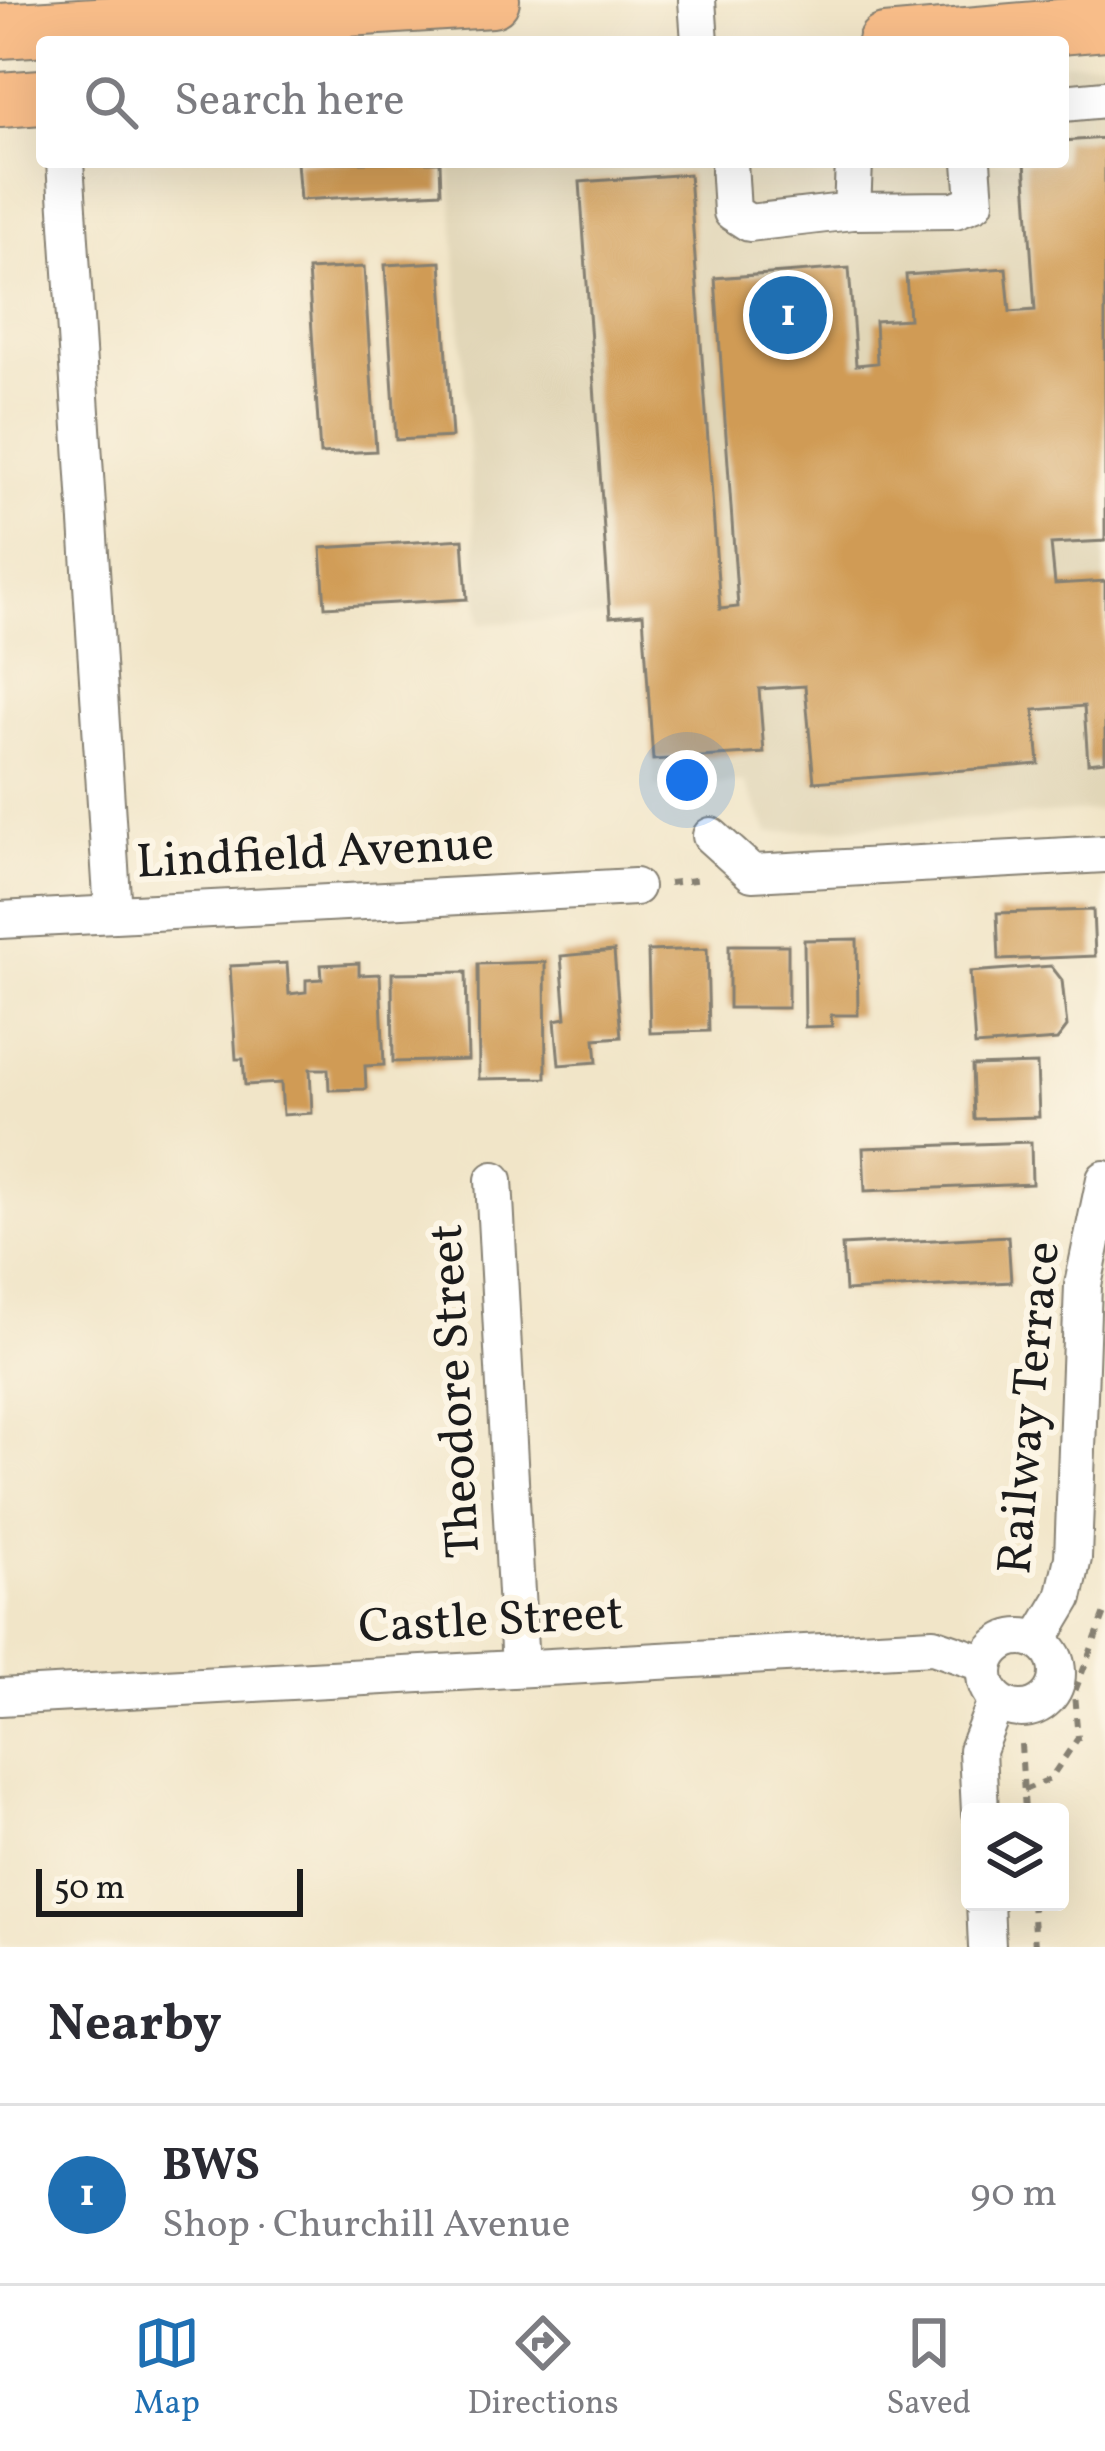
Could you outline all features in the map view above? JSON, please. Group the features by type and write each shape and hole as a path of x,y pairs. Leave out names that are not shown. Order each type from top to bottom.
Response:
{"highway":[{"path":"0,32 55,35 492,0"},
{"path":"999,36 1105,23"},
{"path":"0,100 36,97"}],"street":[{"path":"697,0 700,36"},
{"path":"1069,102 1105,99"},
{"path":"65,168 113,913"},
{"path":"729,168 732,212 749,223 852,211 955,211 975,202 972,168"},
{"path":"852,211 854,168"},
{"path":"711,836 752,873 1105,854"},
{"name":"Lindfield Avenue","path":"0,920 635,887"},
{"name":"Railway Terrace","path":"1039,1640 1064,1598 1073,1558 1083,1285 1105,1179"},
{"name":"Theodore Street","path":"494,1180 520,1668"},
{"path":"1009,1640 1039,1640 1057,1666 1053,1691 1036,1706 1007,1705 985,1664 1009,1640"},
{"name":"Castle Street","path":"0,1697 933,1646 985,1664"},
{"path":"979,1803 976,1750 1007,1705"},
{"path":"985,1911 987,1947"}],"path":[{"path":"635,887 752,873"},
{"path":"1024,1790 1050,1779 1078,1738 1074,1694 1105,1613"},
{"path":"1007,1705 1025,1803"},
{"path":"1033,1911 1035,1947"}],"shaded area":[{"path":"1105,60 1105,810 769,833 744,782 655,788 643,615 480,624 450,168 1069,168 1069,63"}],"building":[{"path":"1105,138 1105,541 1051,544 1055,584 1105,581 1105,761 1088,763 1084,706 1034,710 1039,764 814,782 805,686 759,689 764,753 653,760 643,614 610,617 580,182 689,174 720,609 738,607 715,278 849,268 856,365 877,363 875,321 909,319 906,275 1006,268 1010,312 1035,310 1025,168 1069,168 1069,141"},
{"path":"297,168 440,168 441,192 300,200"},
{"path":"441,262 452,437 396,440 385,265"},
{"path":"364,267 376,451 320,454 308,270"},
{"path":"463,539 467,599 325,607 321,548"},
{"path":"1093,910 1095,956 999,960 997,913"},
{"path":"857,939 858,1015 831,1015 832,1026 805,1027 804,940"},
{"path":"729,945 788,945 788,1008 729,1008"},
{"path":"707,949 709,1031 650,1033 648,951"},
{"path":"614,951 621,1037 595,1039 597,1062 559,1065 555,1020 566,1018 561,956"},
{"path":"545,962 546,1078 479,1079 478,964"},
{"path":"287,963 289,994 306,992 306,980 322,979 321,965 359,963 359,975 380,974 384,1065 365,1066 366,1089 329,1090 328,1069 310,1069 312,1113 283,1115 281,1083 245,1085 243,1059 236,1059 230,966"},
{"path":"1051,966 1062,980 1067,1027 1057,1040 975,1046 970,972"},
{"path":"466,972 468,1060 393,1062 392,973"},
{"path":"1037,1064 1039,1117 974,1119 972,1066"},
{"path":"1031,1142 1032,1184 865,1191 863,1148"},
{"path":"1008,1236 1011,1282 845,1291 842,1245"}],"place":[{"name":"BWS","path":"788,315"}]}
